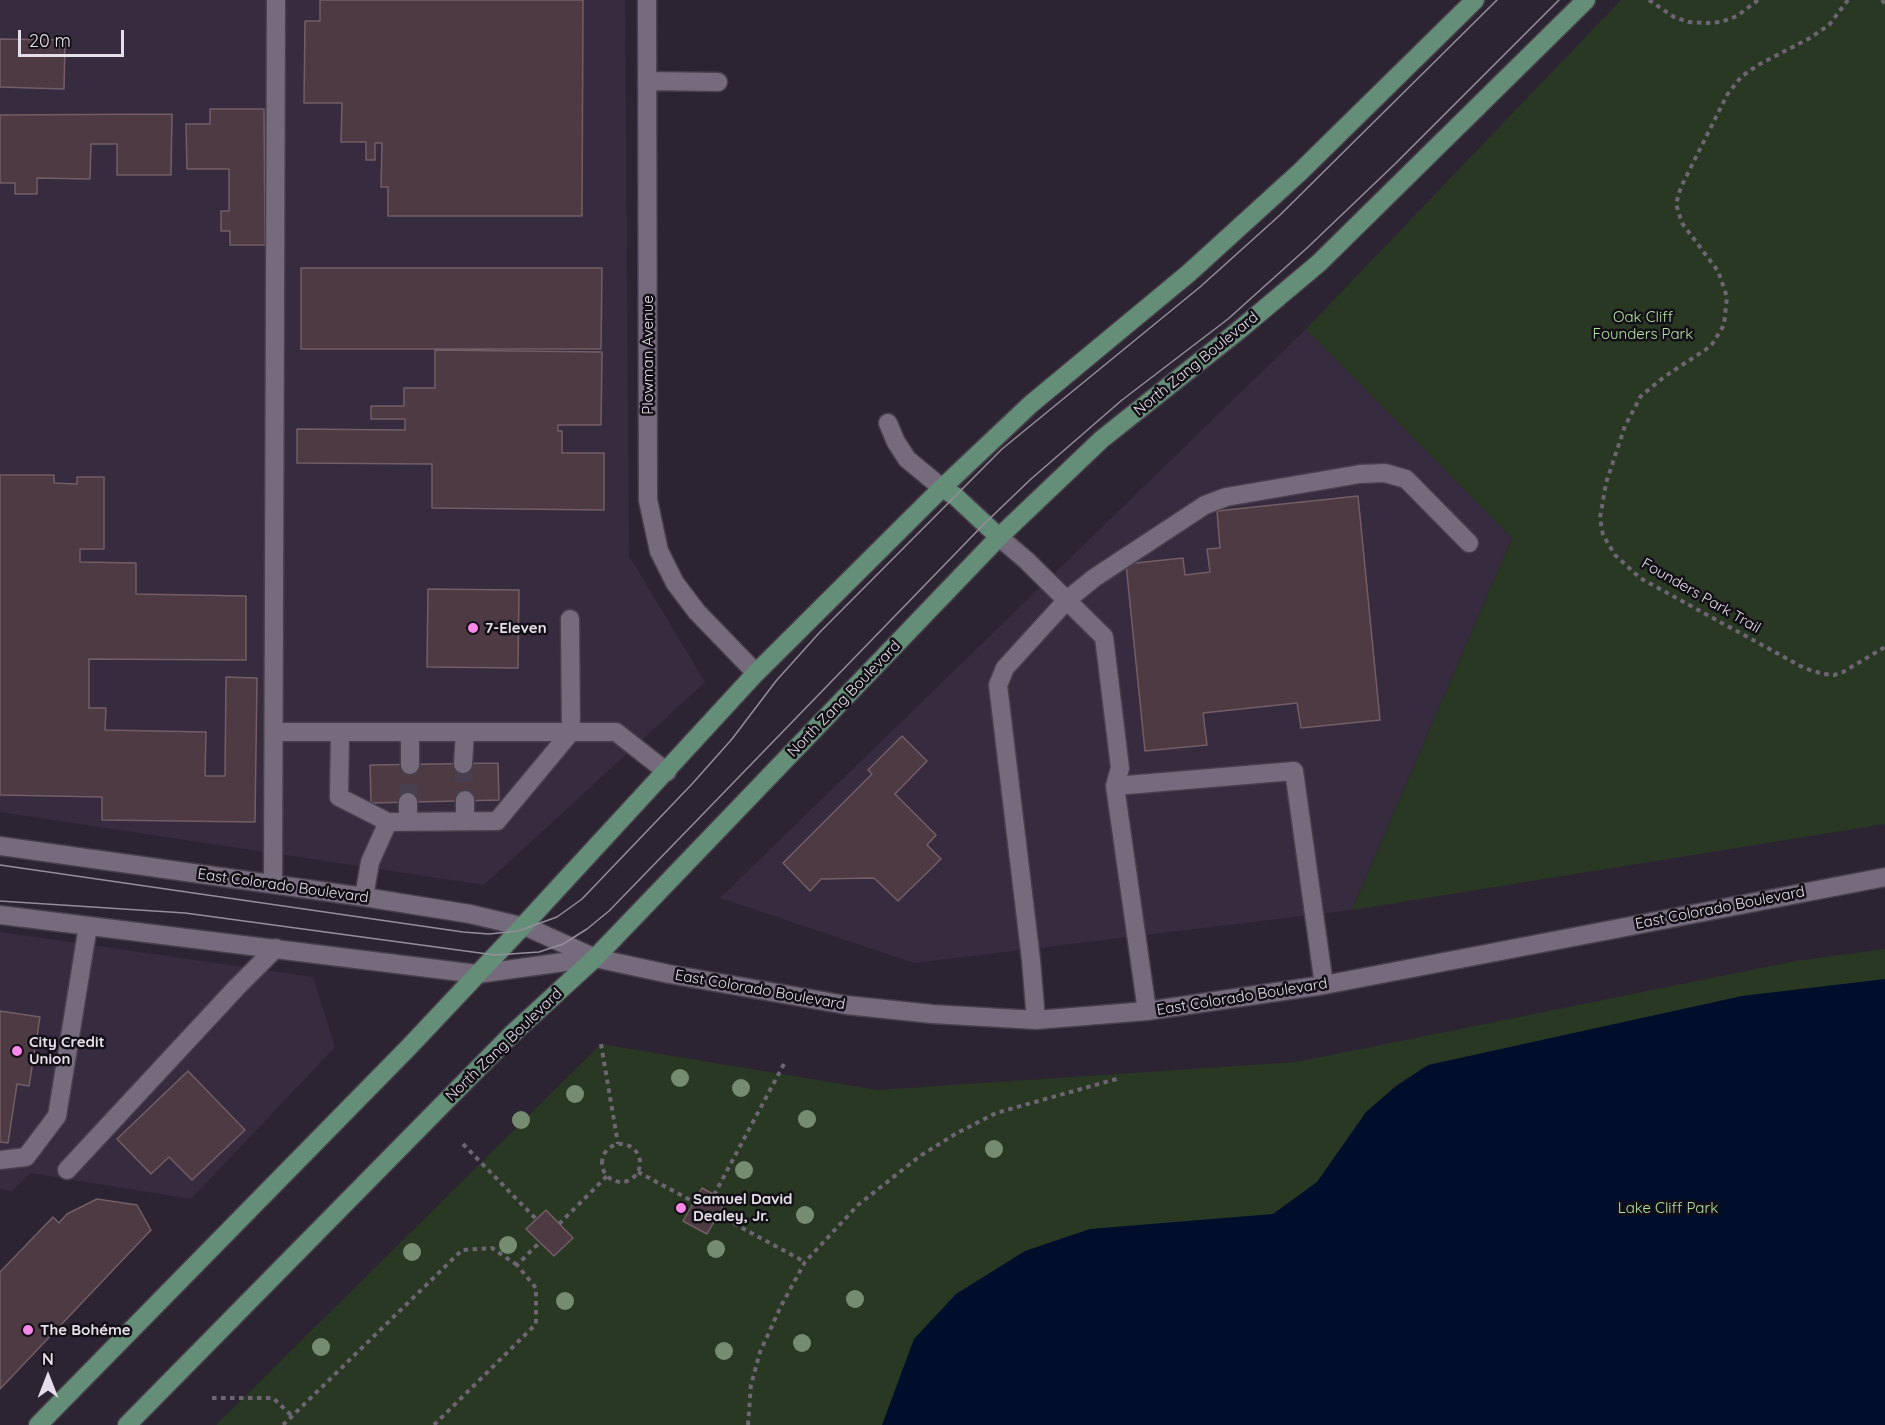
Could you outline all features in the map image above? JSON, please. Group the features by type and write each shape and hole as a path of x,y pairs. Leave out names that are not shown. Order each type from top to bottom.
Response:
{"main road":[{"path":"38,1425 409,1047 667,772 756,673 942,488 1031,404 1189,273 1299,172 1475,0"},
{"name":"North Zang Boulevard","path":"127,1425 511,1035 595,958 999,537 1102,440 1238,332 1318,262 1586,0"},
{"path":"942,488 955,496 999,537"}],"street":[{"path":"273,884 276,0"},
{"name":"Plowman Avenue","path":"647,0 648,500 659,551 675,583 697,612 756,673"},
{"path":"647,81 718,82"},
{"path":"888,423 907,459 942,488"},
{"path":"1036,1020 998,685 1005,668 1067,600 1094,578 1205,505 1226,497 1360,474 1385,473 1406,479 1469,543"},
{"path":"999,537 1026,560 1104,637 1120,768 1115,786 1147,1011"},
{"path":"340,732 339,797 388,822 497,821 571,732 570,619"},
{"path":"274,732 616,732 667,772"},
{"path":"410,732 410,765"},
{"path":"463,764 465,732"},
{"path":"1115,786 1294,771 1324,984"},
{"path":"465,800 465,821"},
{"path":"408,802 408,822"},
{"path":"364,897 370,862 388,822"},
{"name":"East Colorado Boulevard","path":"0,846 470,914 524,926 595,958 669,974 846,1005 932,1014 1036,1020 1147,1011 1324,984 1885,877"},
{"name":"East Colorado Boulevard","path":"0,915 477,974 595,958"},
{"path":"0,1160 26,1157 57,1116 88,926"},
{"path":"67,1170 276,948"}],"path":[{"path":"1649,0 1674,17 1688,22 1707,23 1737,16 1758,0"},
{"name":"Founders Park Trail","path":"1848,0 1829,25 1741,77 1727,94 1681,187 1676,204 1682,223 1718,272 1727,297 1724,325 1711,346 1664,376 1641,396 1621,435 1605,483 1600,518 1603,535 1615,555 1640,578 1804,668 1834,675 1843,672 1885,646"},
{"path":"1882,0 1885,4"},
{"path":"601,1044 618,1144"},
{"path":"714,1195 785,1062"},
{"path":"748,1425 751,1385 760,1352 805,1262 858,1205 920,1156 996,1113 1120,1078"},
{"path":"463,1144 536,1219"},
{"path":"618,1144 629,1146 638,1154 638,1172 629,1180 617,1182 607,1176 602,1160 608,1150 618,1144"},
{"path":"638,1172 694,1202"},
{"path":"559,1224 607,1176"},
{"path":"718,1215 805,1262"},
{"path":"517,1265 540,1242"},
{"path":"283,1425 462,1250 492,1248 517,1265 536,1288 536,1323 434,1425"},
{"path":"212,1398 273,1398 292,1416"}],"shaded area":[{"path":"0,0 625,0 629,556 705,682 484,885 0,812"},
{"path":"1306,329 1512,538 1352,910 914,963 720,898"},
{"path":"0,932 313,977 335,1047 191,1199 31,1173 12,1191 0,1189"}],"green space":[{"name":"Oak Cliff Founders Park","path":"1621,0 1885,0 1885,824 1352,910 1512,538 1306,329"},
{"name":"Lake Cliff Park","path":"1885,949 1885,1425 216,1425 601,1044 878,1090 1297,1062 1796,961"}],"water":[{"path":"1885,979 1885,1425 882,1425 914,1339 956,1294 1025,1251 1090,1229 1273,1214 1317,1182 1366,1112 1396,1086 1428,1065 1742,996"}],"building":[{"path":"320,0 583,0 582,216 388,216 388,187 381,187 382,143 375,143 375,160 366,160 366,142 341,142 342,103 304,103 305,21 320,21"},
{"path":"0,39 65,40 64,89 0,87"},
{"path":"210,109 264,109 265,245 230,245 230,231 221,231 221,211 229,211 229,169 187,169 186,124 210,124"},
{"path":"172,114 171,175 117,175 117,144 91,144 90,179 37,178 37,194 15,194 15,183 0,183 0,115"},
{"path":"301,268 602,268 601,349 301,349"},
{"path":"435,350 602,352 601,425 558,425 558,431 562,431 562,453 604,453 604,510 432,508 432,464 297,463 297,429 405,430 405,419 371,419 371,406 404,406 404,388 435,388"},
{"path":"0,475 54,475 54,483 77,484 77,477 104,477 104,549 80,549 80,562 136,563 136,594 246,596 246,660 89,659 89,708 106,708 105,730 206,732 205,776 225,776 226,677 257,678 255,822 102,820 102,797 0,795"},
{"path":"1358,496 1380,720 1301,728 1297,703 1203,713 1207,745 1145,751 1126,564 1183,558 1185,575 1210,572 1207,549 1220,548 1217,511"},
{"name":"7-Eleven","path":"428,589 519,590 518,668 427,667"},
{"path":"902,736 927,761 895,794 936,835 927,845 941,859 898,901 874,878 821,879 810,891 783,863 872,774 868,770"},
{"path":"498,763 499,800 371,803 370,765"},
{"name":"City Credit Union","path":"0,1011 40,1017 29,1086 17,1084 8,1143 0,1142"},
{"path":"188,1071 245,1130 192,1180 169,1157 151,1174 117,1139"},
{"path":"702,1188 726,1201 707,1234 683,1221"},
{"name":"The Bohéme","path":"97,1199 137,1205 151,1230 0,1389 0,1272 53,1217 59,1223 67,1214"},
{"path":"546,1210 573,1238 554,1256 526,1229"}],"tunnel":[{"path":"463,764 465,800"},
{"path":"408,802 410,765"}],"tram line":[{"path":"0,865 463,932 489,934 518,931 557,917 582,899 692,784 732,739 776,681 820,632 1002,449 1200,287 1280,215 1497,0"},
{"path":"0,901 185,913 495,955 539,952 563,944 587,929 609,911 984,524 1031,479 1122,400 1228,319 1307,248 1395,164 1559,0"}],"place":[{"name":"7-Eleven","path":"473,628"},
{"name":"City Credit Union","path":"17,1051"},
{"name":"Samuel David Dealey, Jr.","path":"681,1208"},
{"name":"The Bohéme","path":"28,1330"}]}
